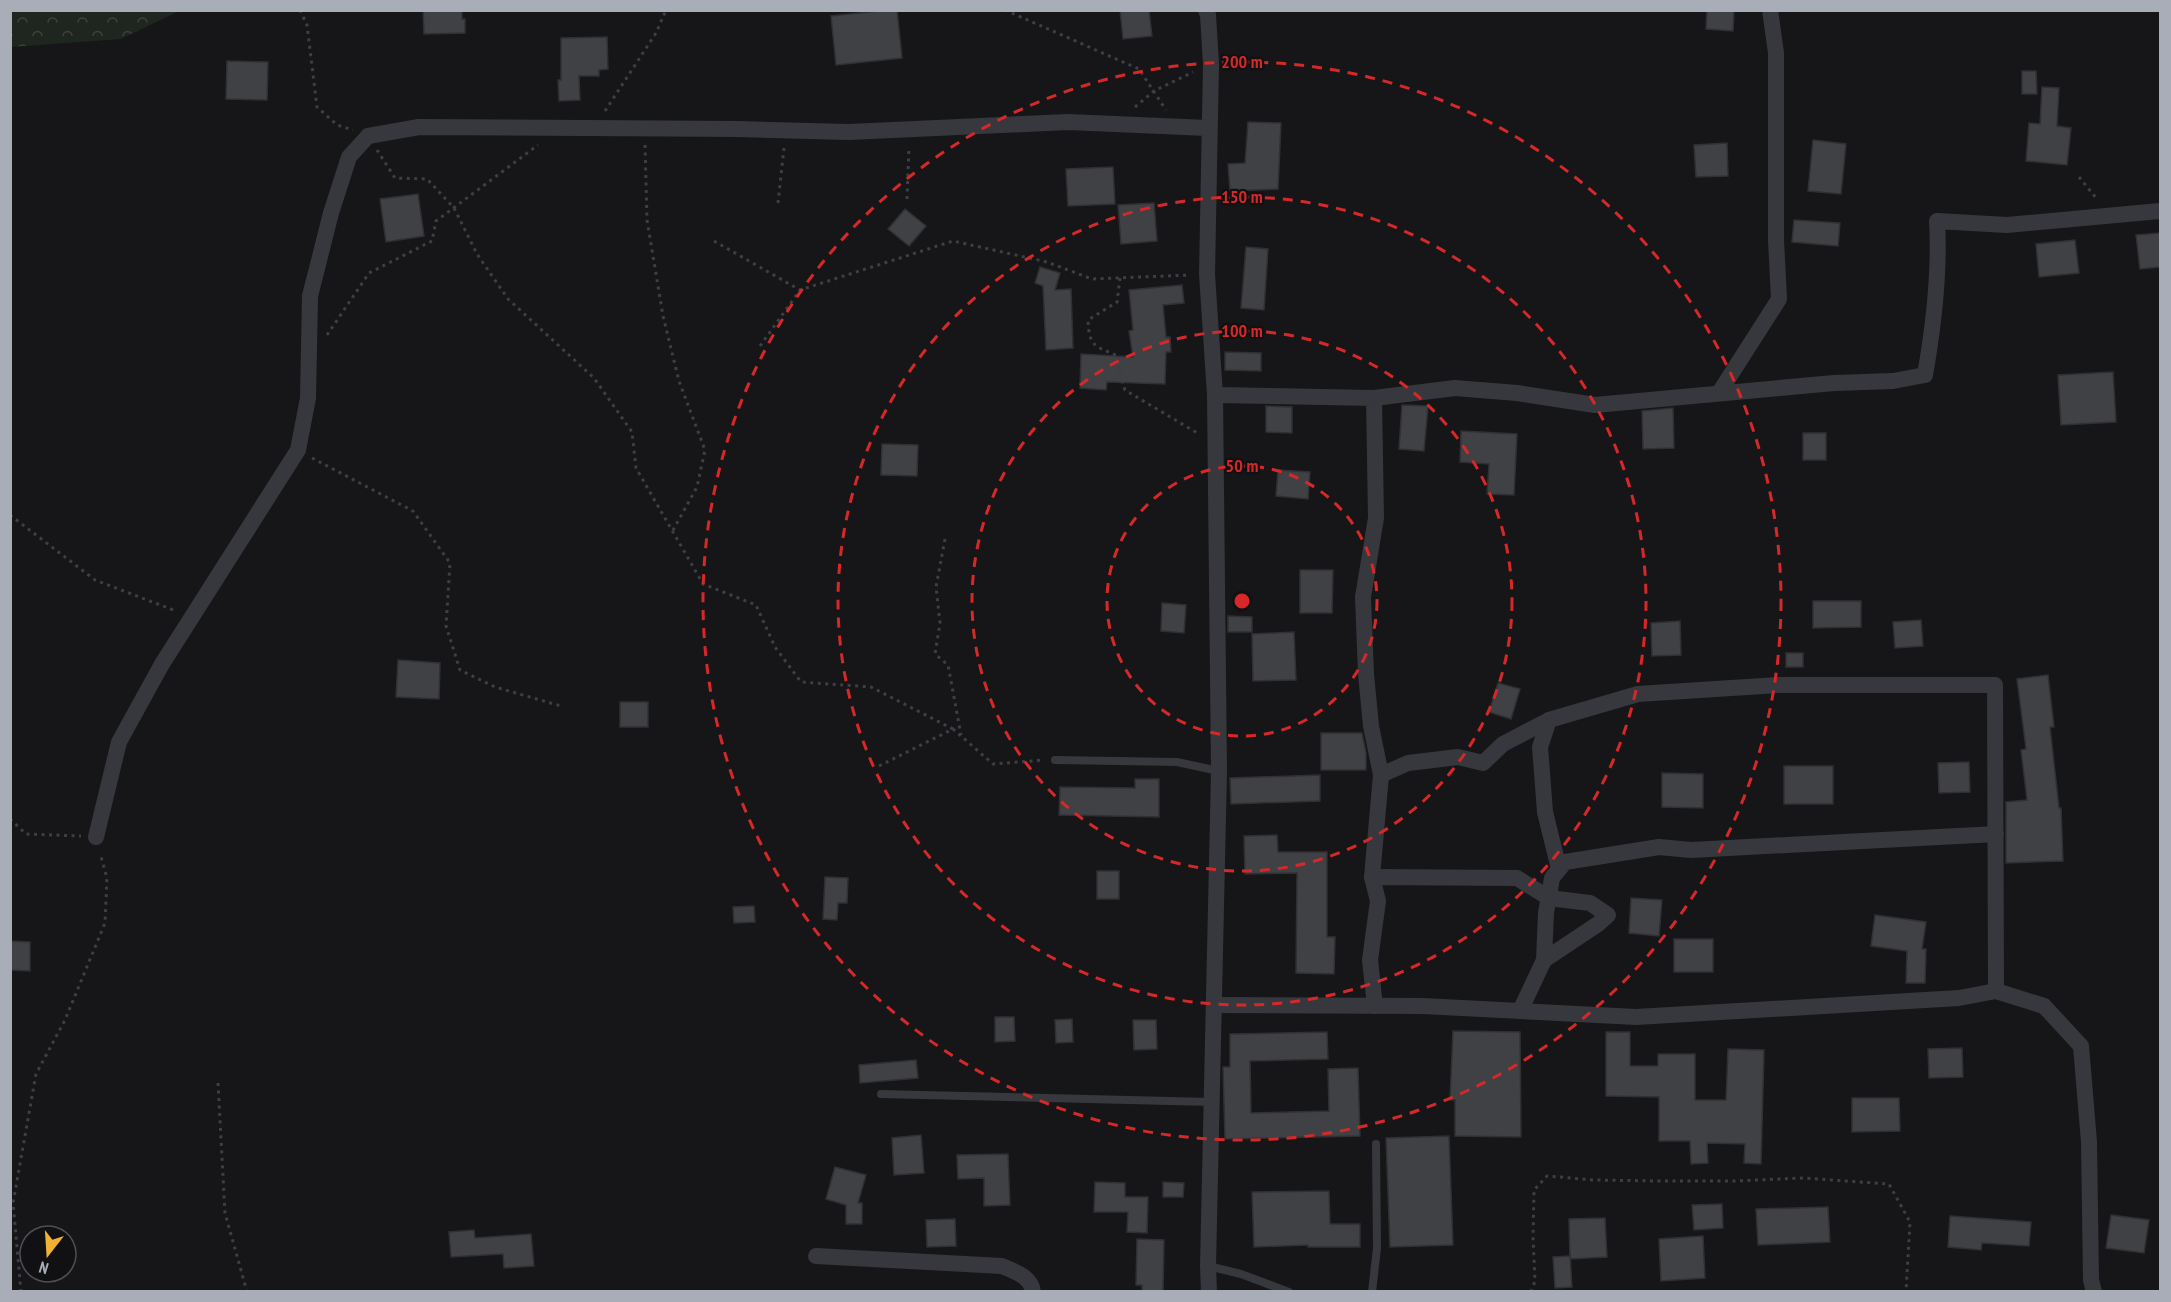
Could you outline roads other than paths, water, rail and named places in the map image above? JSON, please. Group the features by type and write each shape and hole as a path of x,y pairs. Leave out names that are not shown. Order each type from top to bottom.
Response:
{"street":[{"path":"1719,393 1779,299 1776,240 1776,53 1770,10"},
{"path":"1208,12 1211,64 1207,274 1215,395 1219,771 1209,1292"},
{"path":"96,837 119,742 162,664 298,450 308,398 310,296 331,213 349,157 368,136 419,127 849,132 1068,122 1208,128"},
{"path":"1215,395 1374,398 1455,388 1517,393 1596,405 1834,383 1893,381 1925,375 1932,332 1939,254 1937,221 2007,225 2160,211"},
{"path":"1374,398 1377,518 1363,597 1371,726 1381,775 1372,878 1377,901 1370,960 1375,1006"},
{"path":"1381,775 1408,763 1458,757 1483,763 1503,744 1549,720 1638,694 1778,685 1995,685 1996,991"},
{"path":"1549,720 1540,747 1545,812 1559,869"},
{"path":"1520,1011 1544,960 1552,878 1565,862 1659,847 1691,850 1996,834"},
{"path":"1372,878 1517,878 1549,898 1590,903 1608,915 1544,960"},
{"path":"1214,1005 1375,1006 1636,1017 1959,998 1996,991 2044,1006 2081,1046 2089,1142 2091,1280 2094,1292"},
{"path":"816,1256 1002,1266 1023,1275 1032,1286 1033,1292"}],"lane":[{"path":"1055,760 1178,762 1219,771"},
{"path":"881,1094 1211,1102"},
{"path":"1372,1292 1377,1248 1376,1144"},
{"path":"1208,1266 1240,1274 1288,1292"}]}
